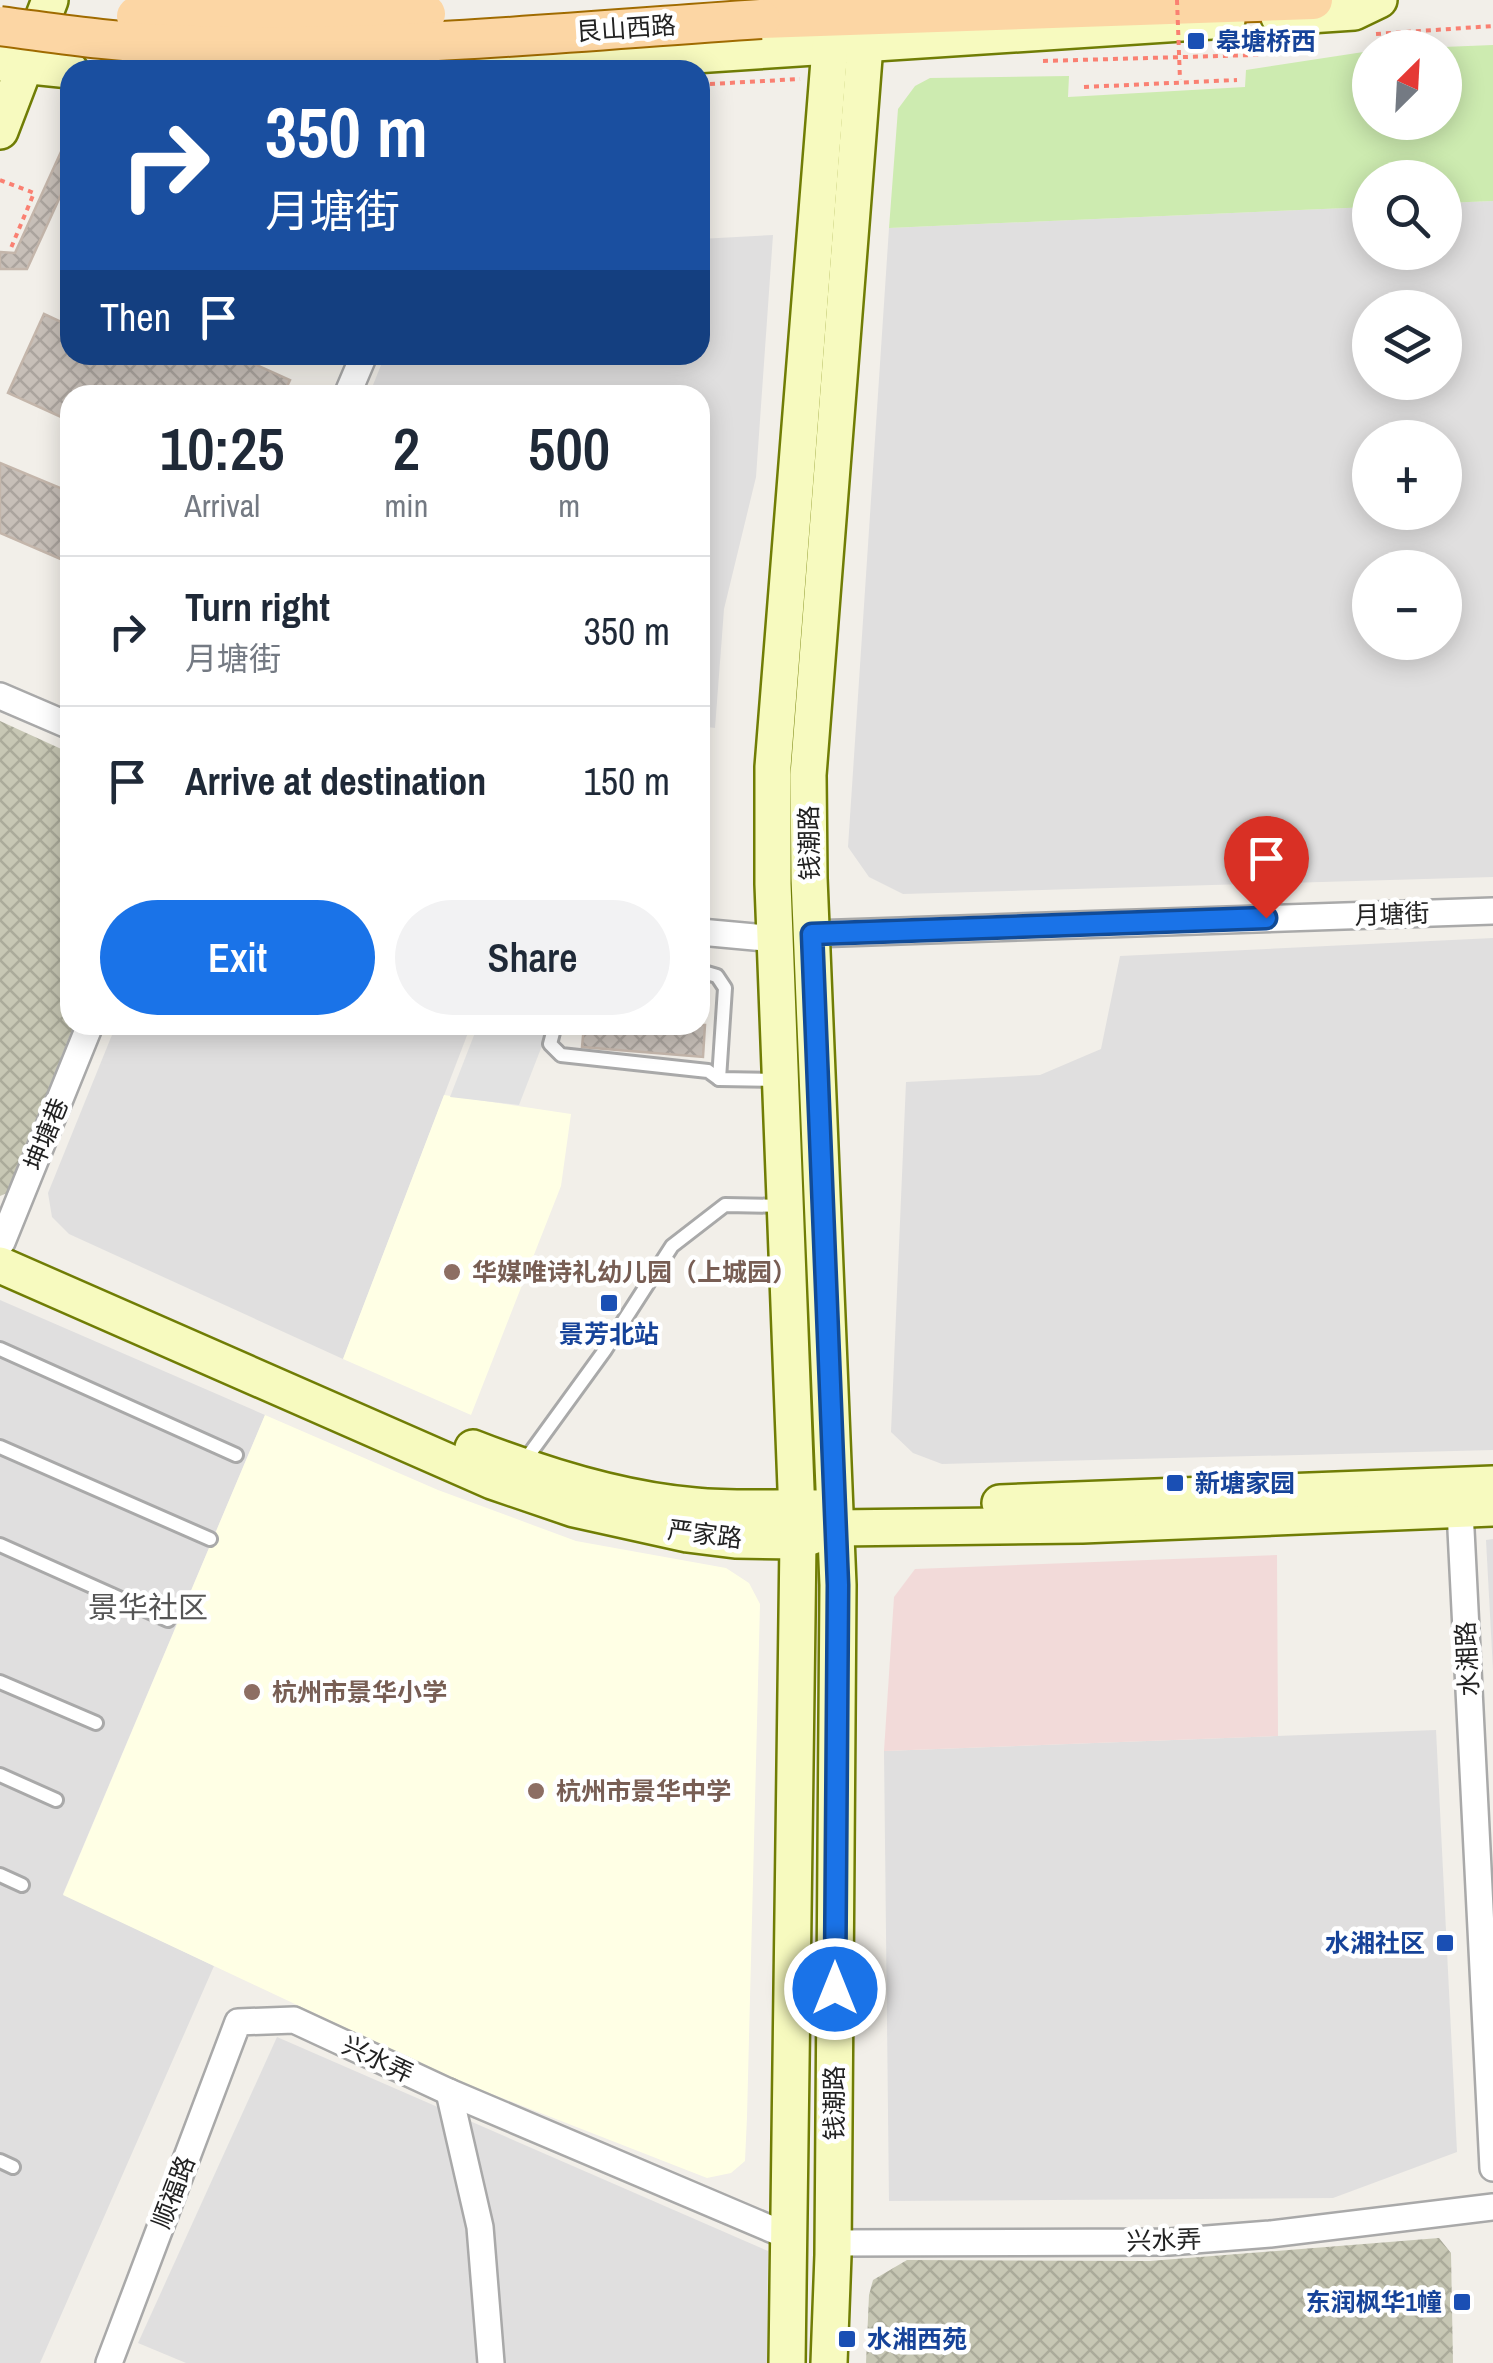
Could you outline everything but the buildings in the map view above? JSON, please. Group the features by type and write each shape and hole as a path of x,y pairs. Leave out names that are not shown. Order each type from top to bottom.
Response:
{"main road":[{"path":"0,132 13,66 50,0"},
{"name":"艮山西路","path":"0,1 182,18 480,13 728,0"},
{"name":"艮山西路","path":"0,26 164,44 281,46 495,37 761,19 1313,0"},
{"name":"艮山西路","path":"631,60 1354,12 1380,0"},
{"name":"钱潮路","path":"829,2363 836,1518 808,744 865,45"},
{"name":"钱潮路","path":"787,2363 798,1524 776,939 774,768 830,48"},
{"path":"13,66 60,69"},
{"name":"严家路","path":"1,1250 426,1430 521,1464 666,1503 798,1524"},
{"name":"严家路","path":"1,1250 410,1447 574,1509 687,1534 735,1540 836,1518 1493,1484"},
{"name":"严家路","path":"1416,1487 1449,1469 1493,1467"},
{"path":"1477,1509 1493,1528"},
{"name":"严家路","path":"836,1518 1082,1525 1477,1509"}],"street":[{"path":"0,696 60,722"},
{"name":"月塘街","path":"812,934 1493,911"},
{"path":"710,933 776,939"},
{"name":"坤塘巷","path":"1,1250 86,1035"},
{"name":"水湘路","path":"1477,1509 1493,2168"},
{"name":"兴水弄","path":"238,2022 294,2020 449,2092 790,2236"},
{"name":"顺福路","path":"109,2363 238,2022"},
{"path":"449,2092 480,2227 491,2363"},
{"name":"兴水弄","path":"833,2242 1169,2242 1493,2207"}],"lane":[{"path":"710,974 717,976 725,988 719,1079"},
{"path":"552,1035 550,1044 561,1055 708,1071 719,1079 781,1080"},
{"path":"521,1464 605,1350 672,1246 725,1205 786,1206"},
{"path":"0,1349 236,1454"},
{"path":"0,1447 210,1539"},
{"path":"0,1545 168,1620"},
{"path":"0,1682 96,1723"},
{"path":"0,1775 56,1800"},
{"path":"0,1875 22,1885"}],"path":[{"path":"1177,0 1180,80"},
{"path":"1084,88 1237,80"},
{"path":"0,180 34,193 11,248"}],"shaded area":[{"path":"1493,201 1493,877 903,894 869,877 848,847 889,228 1352,208 1352,270 1462,270 1462,202"},
{"path":"773,235 756,477 724,609 715,728 710,727 710,385 373,385 381,365 710,365 710,238"},
{"path":"0,721 60,748 60,1035 70,1035 7,1193 0,1196"},
{"path":"1493,938 1493,1450 942,1464 913,1453 891,1432 906,1082 1040,1075 1101,1049 1120,956"},
{"path":"112,1035 467,1035 343,1359 69,1234 52,1217 48,1193"},
{"path":"474,1035 546,1035 519,1105 450,1097"},
{"name":"华媒唯诗礼幼儿园（上城园）","path":"444,1095 571,1114 561,1186 471,1415 343,1359"},
{"path":"0,1300 265,1415 63,1894 214,1966 40,2363 0,2363"},
{"name":"杭州市景华中学","path":"265,1415 438,1490 576,1541 726,1568 749,1583 760,1604 747,2117 745,2161 731,2173 707,2178 461,2082 63,1895"},
{"path":"1493,1539 1493,1670 1486,1540"},
{"path":"1277,1555 1278,1736 884,1751 894,1597 915,1569"},
{"path":"1436,1730 1457,2152 1333,2198 889,2201 884,1751"},
{"path":"277,2037 768,2251 767,2363 186,2363 138,2343"},
{"path":"1439,2238 1451,2253 1453,2363 866,2363 873,2280 907,2260 1150,2261"}],"green space":[{"path":"1493,45 1493,201 1462,202 1462,160 1352,160 1352,208 889,228 898,109 915,86 930,78 1069,76 1068,97 1245,87 1246,70 1352,54 1352,140 1462,140 1462,46"}],"place":[{"name":"皋塘桥西","path":"1196,41"},
{"name":"华媒唯诗礼幼儿园（上城园）","path":"452,1272"},
{"name":"景芳北站","path":"609,1303"},
{"name":"新塘家园","path":"1175,1483"},
{"name":"杭州市景华小学","path":"252,1692"},
{"name":"杭州市景华中学","path":"536,1791"},
{"name":"水湘社区","path":"1445,1943"},
{"name":"东润枫华1幢","path":"1462,2302"},
{"name":"水湘西苑","path":"847,2339"}],"district":[{"name":"景华社区","path":"148,1607"}],"route":[{"path":"835,1989 838,1585 812,934 1266,918"}]}
